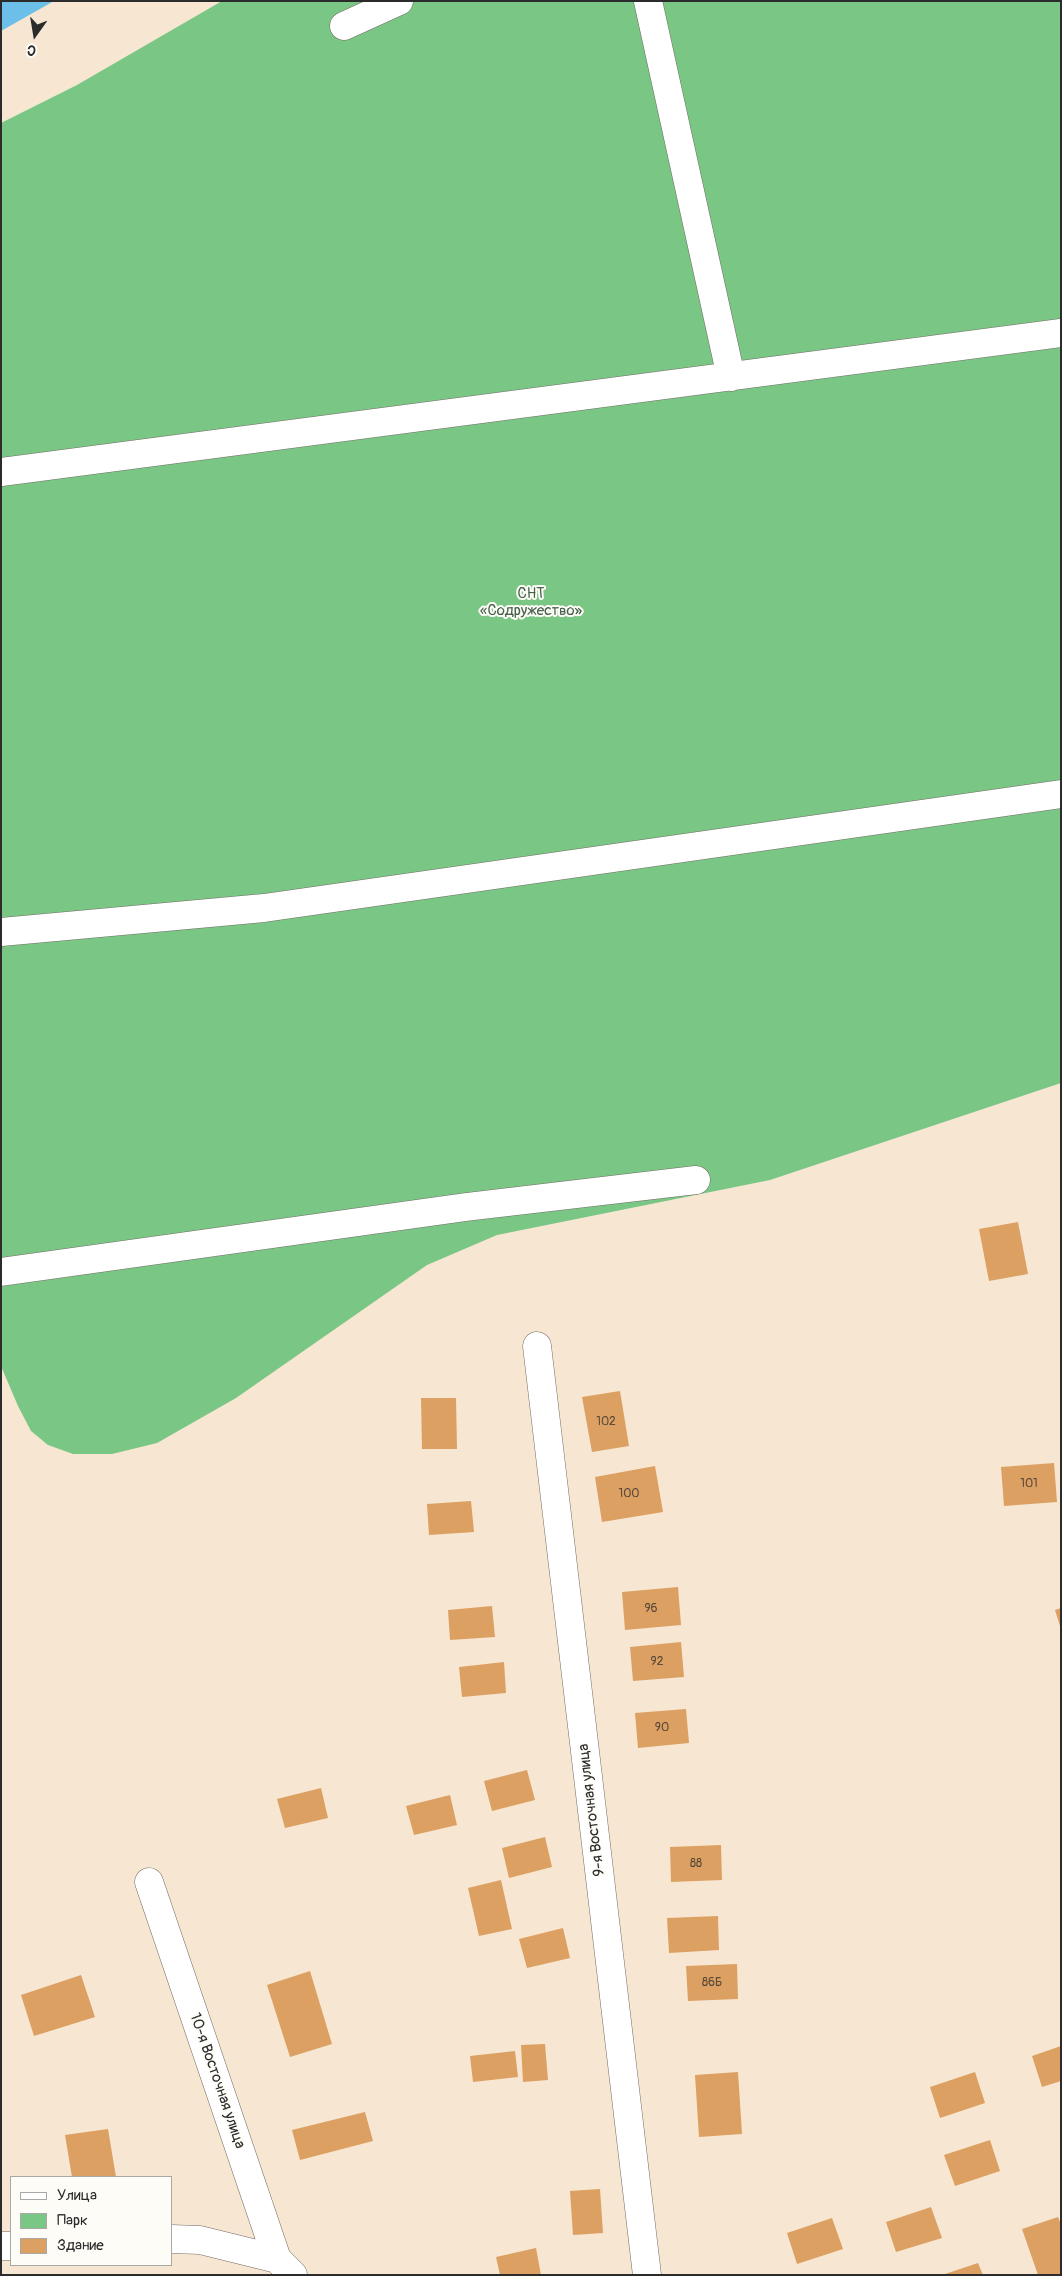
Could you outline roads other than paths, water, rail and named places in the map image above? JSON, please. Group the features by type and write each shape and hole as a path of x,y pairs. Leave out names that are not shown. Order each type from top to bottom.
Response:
{"street":[{"path":"344,26 399,1"},
{"path":"648,1 731,378"},
{"path":"1,472 731,378 1061,333"},
{"path":"1,932 264,908 1061,794"},
{"path":"1,1272 466,1207 696,1180"},
{"name":"9-я Восточная улица","path":"537,1346 647,2275"},
{"name":"10-я Восточная улица","path":"149,1882 285,2267"},
{"path":"172,2239 200,2240 285,2267"}],"water":[{"path":"1,1 54,1 1,31"}],"park label":[{"name":"СНТ «Содружество»","path":"531,602"}]}
